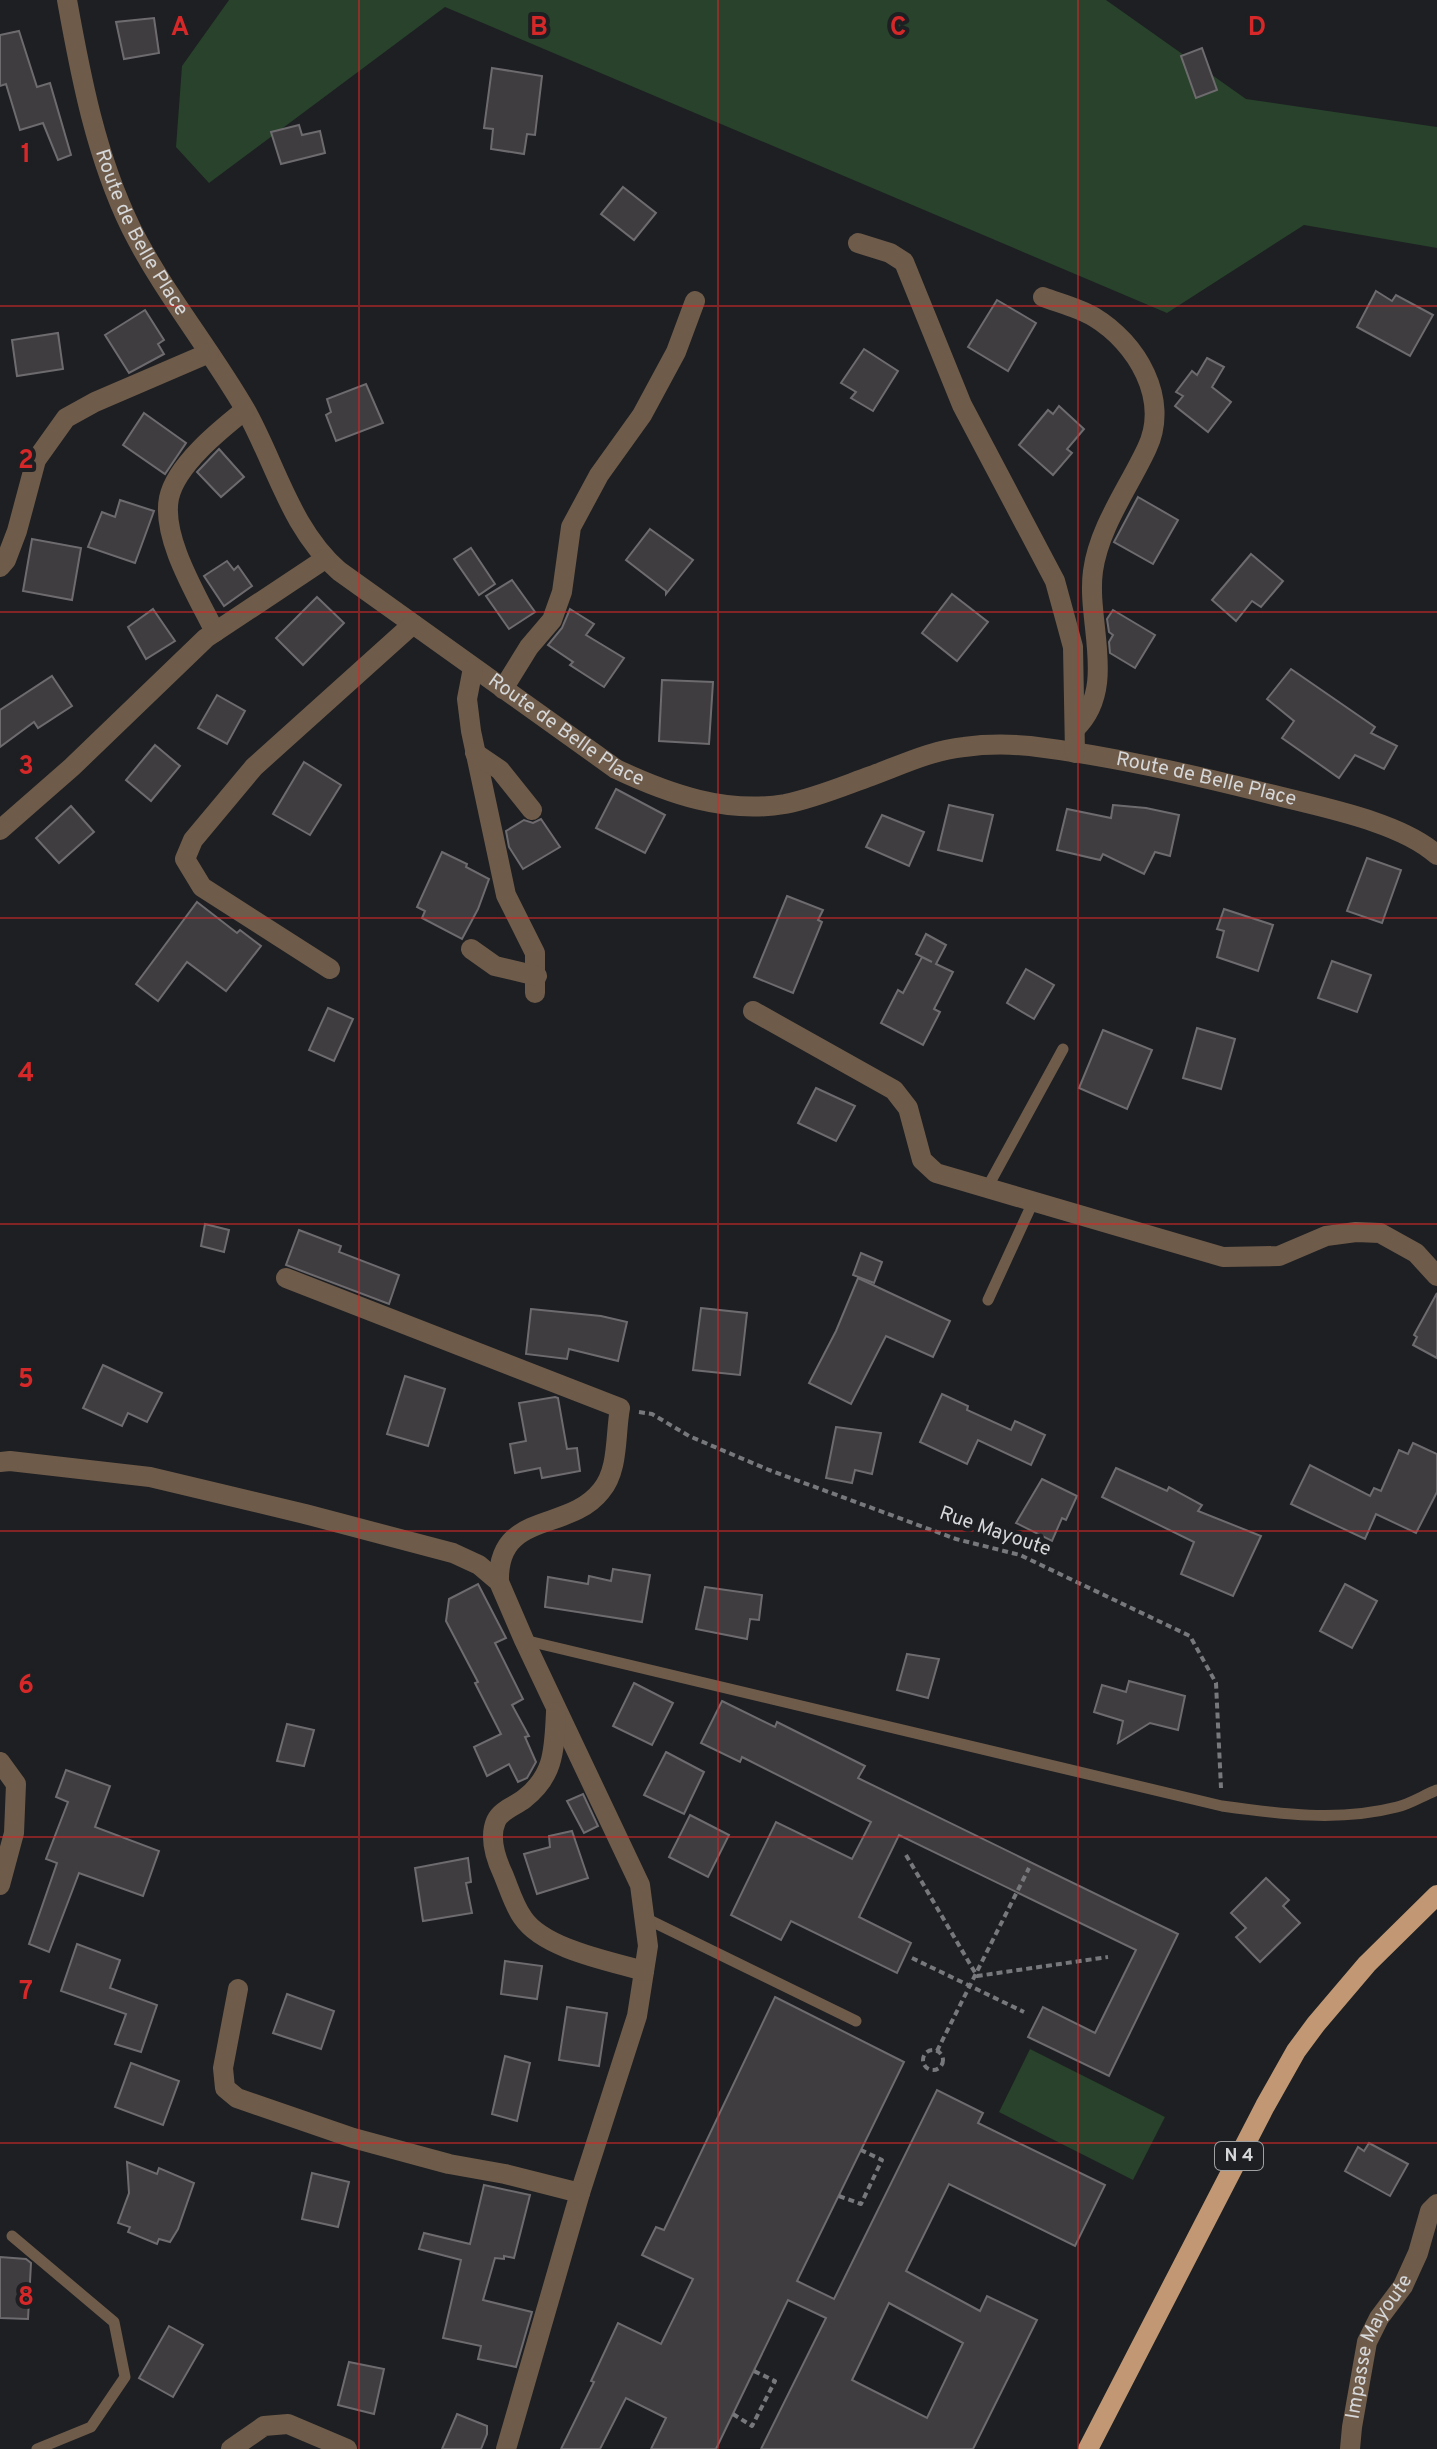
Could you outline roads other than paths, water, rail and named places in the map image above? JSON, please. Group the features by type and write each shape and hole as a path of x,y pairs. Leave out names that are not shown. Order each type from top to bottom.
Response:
{"main road":[{"name":"N 4","path":"1088,2449 1296,2051 1367,1964 1437,1895"}],"street":[{"name":"Route de Belle Place","path":"67,0 94,130 113,187 132,230 245,410 303,530 325,559 616,769 659,790 706,802 746,807 786,804 961,747 1006,745 1075,753 1204,778 1329,809 1410,837 1437,855"},
{"path":"858,243 890,253 904,262 962,405 1055,581 1073,647 1075,753"},
{"path":"1043,297 1094,318 1119,339 1143,365 1153,393 1149,444 1099,545 1093,573 1098,678 1094,702 1087,718 1075,729"},
{"path":"503,689 529,647 552,620 562,592 571,527 599,475 642,415 676,352 695,301"},
{"path":"0,567 6,560 17,531 36,460 66,418 95,402 209,353"},
{"path":"215,632 179,559 171,526 169,499 186,468 208,441 245,410"},
{"path":"0,830 72,767 215,632 325,559"},
{"path":"330,969 202,887 185,859 193,840 254,767 413,624"},
{"path":"471,949 495,966 536,984 535,953 506,895 475,753 467,699 473,668"},
{"path":"475,753 506,776 532,810"},
{"path":"753,1011 894,1090 908,1108 922,1160 936,1173 1223,1257 1279,1256 1326,1236 1380,1233 1416,1253 1437,1276"},
{"path":"286,1278 620,1408 613,1472 601,1493 579,1508 523,1531 506,1544 499,1563 499,1582 524,1640 640,1885 648,1946 637,2016 580,2193 506,2449"},
{"path":"0,1462 150,1477 453,1553 479,1565 499,1582"},
{"path":"556,1707 554,1748 548,1775 524,1799 496,1819 492,1835 498,1862 523,1920 542,1935 576,1951 644,1971"},
{"path":"0,1762 16,1784 14,1833 0,1885"},
{"path":"238,1989 223,2068 225,2088 237,2098 367,2142 580,2193"},
{"name":"Impasse Mayoute","path":"1350,2449 1367,2342 1379,2318 1403,2286 1418,2253 1430,2211 1437,2204"},
{"path":"231,2449 264,2426 288,2424 347,2449"}],"lane":[{"path":"987,1188 1063,1049"},
{"path":"988,1300 1033,1202"},
{"path":"524,1640 1222,1806 1289,1815 1328,1816 1398,1807 1437,1790"},
{"path":"645,1918 856,2021"},
{"path":"12,2236 114,2322 125,2377 91,2427 37,2449"}]}
